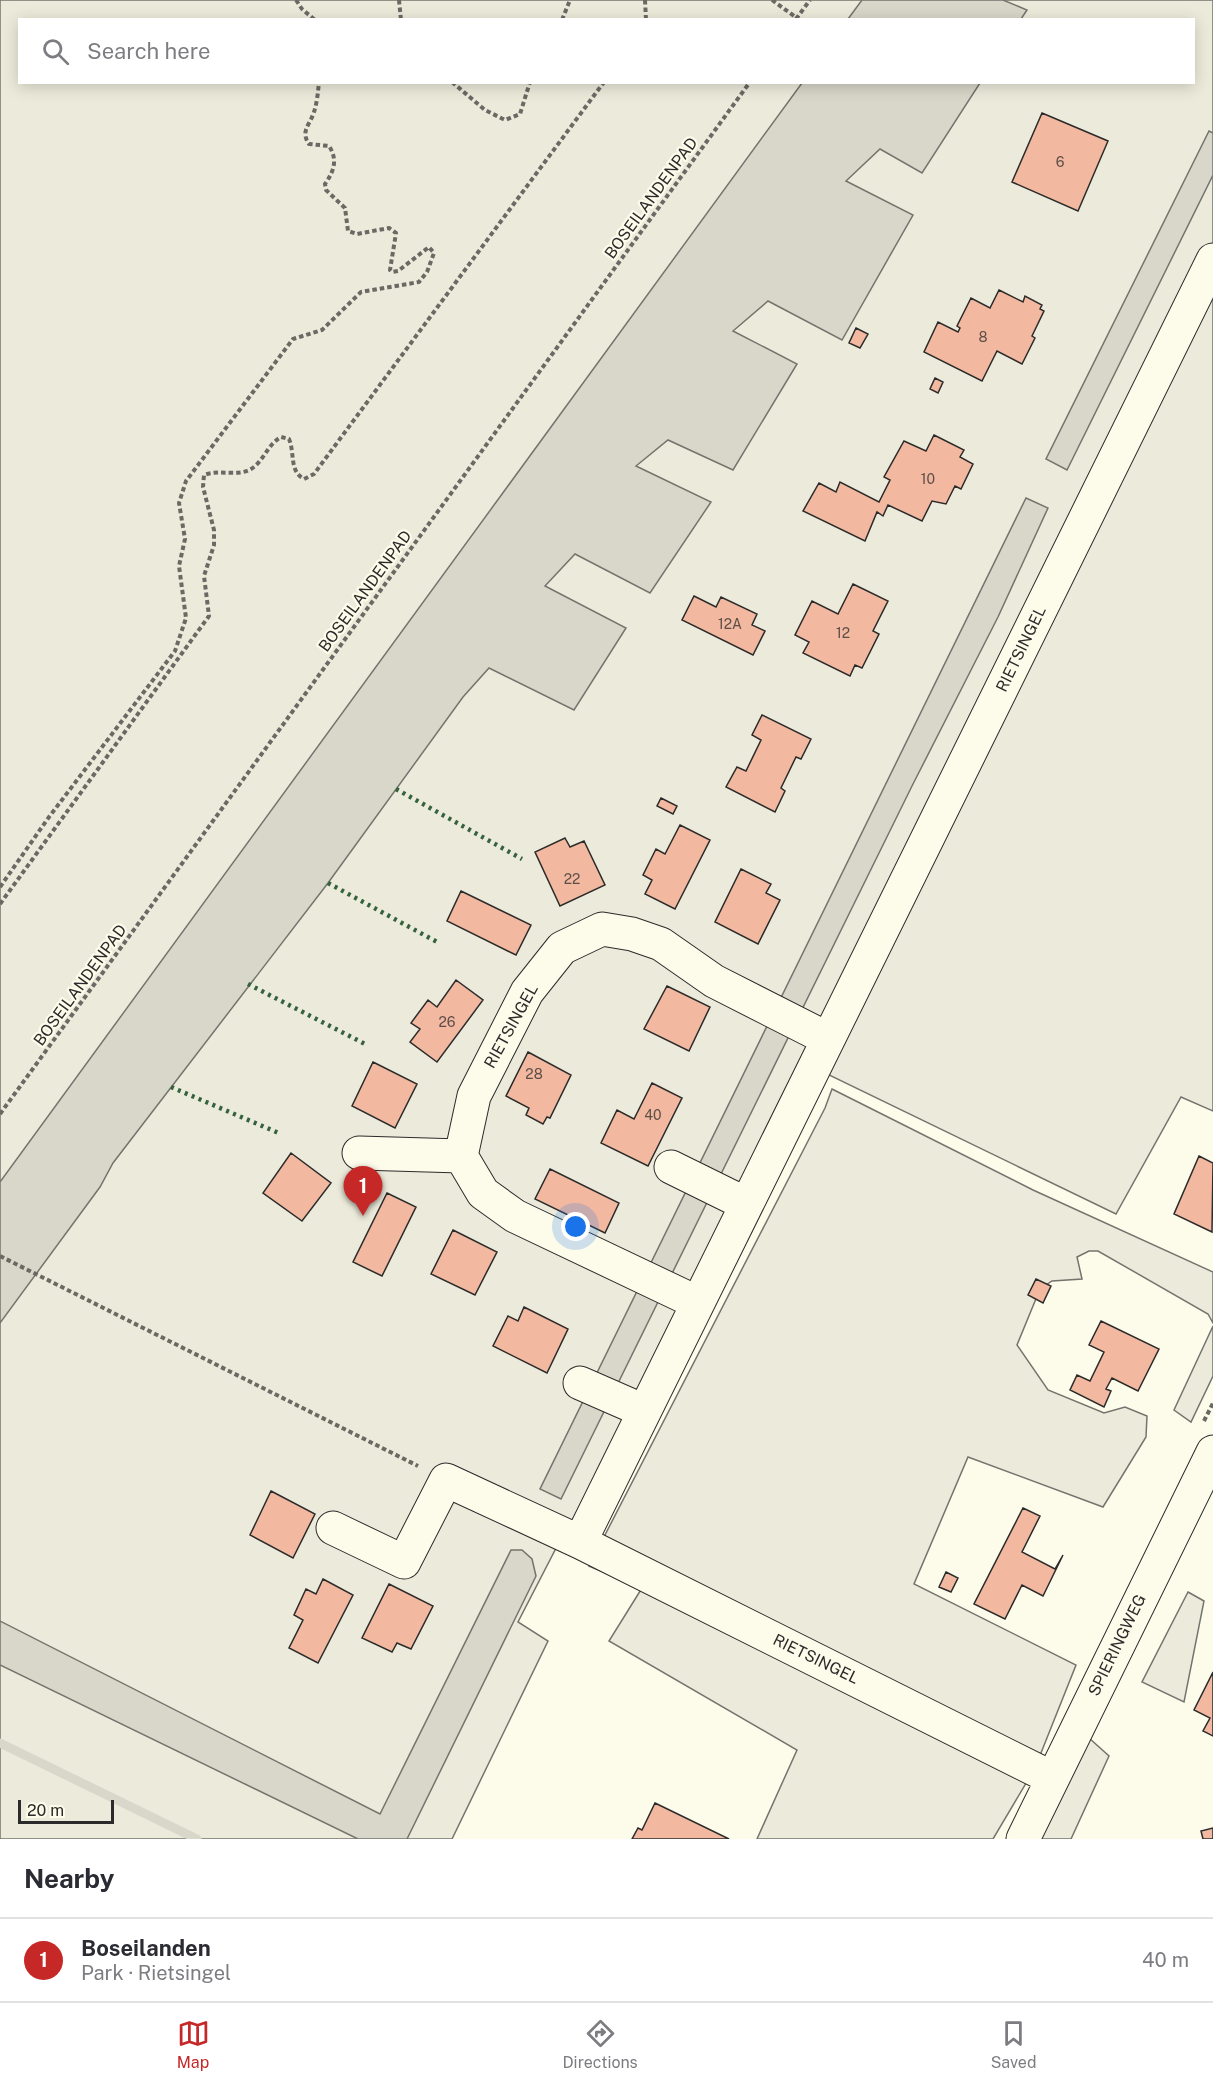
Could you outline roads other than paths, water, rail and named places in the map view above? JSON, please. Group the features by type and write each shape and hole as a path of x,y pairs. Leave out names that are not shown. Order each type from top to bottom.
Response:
{"street":[{"name":"RIETSINGEL","path":"580,1542 1213,260"},
{"name":"RIETSINGEL","path":"460,1156 474,1096 527,992 562,948 602,930 632,934 661,944 714,981 828,1039"},
{"path":"359,1153 460,1156 483,1193 515,1216 698,1303"},
{"path":"671,1167 746,1204"},
{"path":"580,1383 644,1411"},
{"name":"SPIERINGWEG","path":"1023,1839 1213,1452"},
{"name":"RIETSINGEL","path":"333,1528 404,1562 446,1480 580,1542 1052,1778"}],"waterway":[{"path":"0,1743 197,1839"}],"place":[{"name":"Boseilanden","path":"363,1216"}]}
